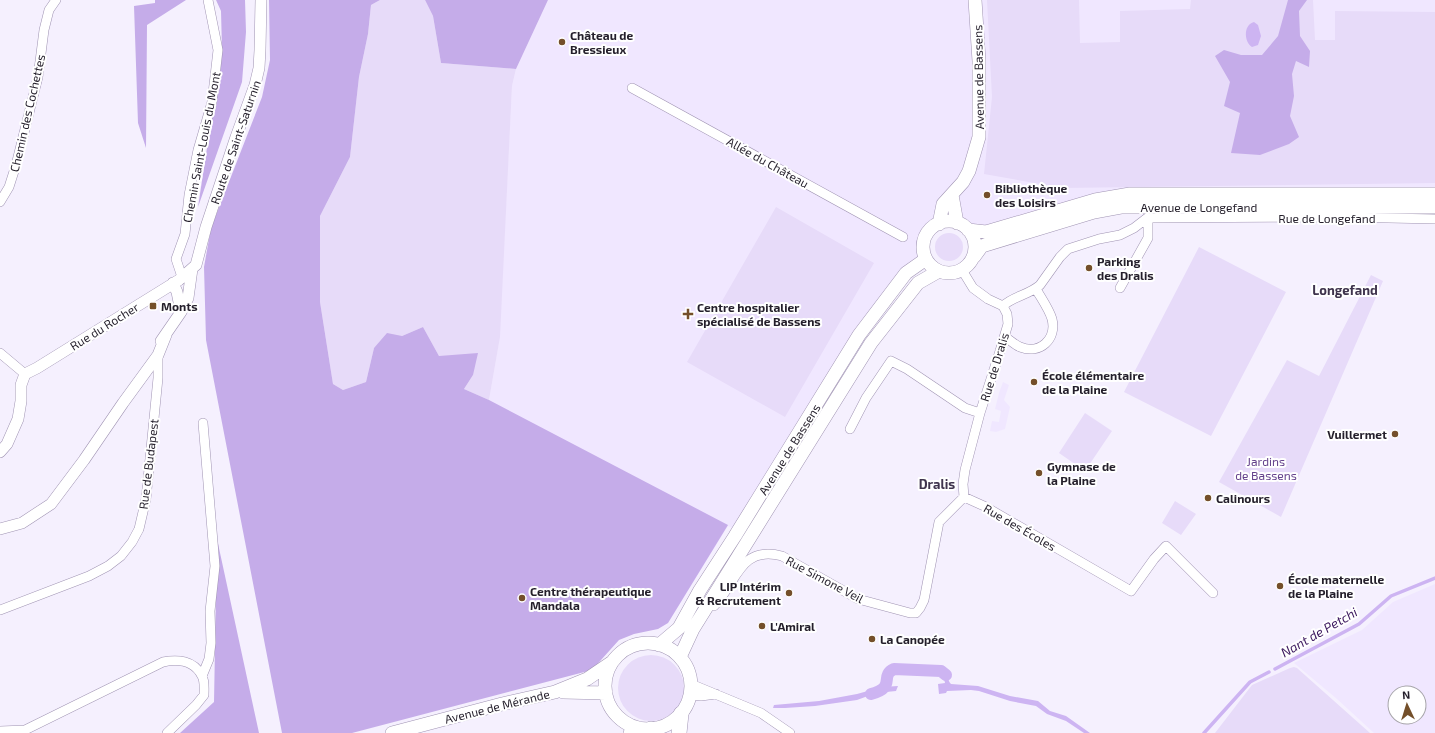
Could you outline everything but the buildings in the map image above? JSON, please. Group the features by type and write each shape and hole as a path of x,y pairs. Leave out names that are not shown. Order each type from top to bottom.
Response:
{"highway":[{"path":"679,733 681,714"}],"main road":[{"name":"Avenue de Bassens","path":"939,224 943,204 963,182 970,171 979,138 979,61 975,0"},
{"name":"Avenue de Longefand","path":"963,226 986,232 1095,200 1130,194 1435,194"},
{"path":"952,195 963,226 975,243 974,257 967,267 955,273 939,271 926,259 924,246 925,238 931,229 939,224 949,222 963,226"},
{"name":"Avenue de Longefand","path":"974,257 982,246 1094,212 1121,207 1435,207"},
{"name":"Avenue de Bassens","path":"659,645 679,628 700,590 744,522 859,335 906,273 926,259"},
{"name":"Avenue de Bassens","path":"680,657 689,635 701,615 871,343 918,283 939,271"},
{"path":"648,643 670,649 680,657 687,668 691,689 687,705 681,714 673,721 653,731 644,729 630,729 614,712 606,693 606,682 612,662 619,654 633,646 648,643"},
{"name":"Avenue de Mérande","path":"392,733 502,704 555,692 587,679 612,662"},
{"name":"Avenue de Mérande","path":"555,692 606,693"}],"street":[{"name":"Chemin des Cochettes","path":"0,202 9,186 16,165 38,77 44,30 49,10 56,0"},
{"name":"Chemin Saint-Louis du Mont","path":"189,291 182,277 176,259 185,234 189,195 198,150 212,102 218,50 208,0"},
{"name":"Route de Saint-Saturnin","path":"182,277 196,265 208,220 255,85 259,68 261,0"},
{"name":"Allée du Château","path":"632,88 903,237"},
{"name":"Rue de Longefand","path":"1148,218 1342,217 1435,220"},
{"path":"1120,288 1148,238 1148,218"},
{"path":"962,270 974,288 988,299 1003,306 1008,301 1036,289 1060,257 1068,249 1099,239 1120,235 1134,228 1148,218"},
{"path":"0,529 22,523 51,504 84,460 155,359 155,350 181,312 188,298 192,269"},
{"name":"Rue du Rocher","path":"25,374 182,277"},
{"path":"173,283 179,299 181,312"},
{"path":"1005,337 1021,348 1033,349 1043,346 1049,340 1053,330 1052,319 1036,289"},
{"name":"Rue de Dralis","path":"980,413 1008,324 1007,314 1003,306"},
{"path":"0,353 25,374 21,385 21,401 18,419 7,444 0,452"},
{"name":"Rue de Budapest","path":"0,610 89,576 108,566 120,556 132,542 138,529 146,499 158,378 155,359"},
{"path":"850,429 866,398 890,361 907,369 965,408 980,413 965,470 963,484 964,497"},
{"path":"167,733 196,706 204,695 202,676 209,659 211,642 210,611 215,566 203,423"},
{"name":"Rue Simone Veil","path":"701,615 715,605 745,562 753,557 771,554 782,556 858,599 910,613 916,613 924,600 940,522 964,497"},
{"name":"Rue des Écoles","path":"964,497 990,510 1131,591 1154,559 1166,546 1214,593"},
{"path":"0,731 26,730 163,662 174,660 186,661 202,676"},
{"path":"691,689 701,696 716,694 761,713 790,733"}],"shaded area":[{"path":"155,0 186,0 147,25 146,148 138,123 134,6 155,3"},
{"path":"216,0 245,0 246,32 242,82 198,207 222,49 221,11"},
{"path":"269,0 380,0 371,5 368,34 359,77 350,157 320,216 320,302 333,384 343,390 366,382 374,348 387,333 402,336 423,327 439,356 478,353 473,375 464,389 489,400 728,525 668,623 658,629 634,634 619,640 592,670 352,733 282,733 206,340 204,267 211,228 262,97 270,60"},
{"path":"425,0 548,0 516,69 441,63 433,16"},
{"name":"Centre hospitalier spécialisé de Bassens","path":"548,0 1435,0 1435,194 1130,194 986,232 957,223 949,222 939,224 931,229 925,238 924,246 926,259 911,269 736,530 728,526 668,623 517,665 489,400 499,342 512,86 516,69"},
{"path":"1288,0 1307,0 1299,11 1300,36 1310,51 1309,67 1296,61 1292,74 1294,96 1290,116 1299,137 1289,144 1260,155 1231,153 1240,113 1224,106 1230,82 1215,56 1224,50 1241,55 1262,55 1278,36"},
{"path":"1254,22 1258,25 1261,36 1258,45 1252,47 1247,41 1246,30 1250,24"},
{"path":"1003,382 1009,385 1004,400 1010,407 1005,429 996,432 990,431 992,421 999,422 1001,411 995,409"},
{"path":"217,539 259,733 180,733 214,702"},
{"path":"1435,584 1435,733 1374,733 1337,699 1294,663 1362,630 1393,602"},
{"path":"942,669 946,673 951,684 978,686 1010,696 1038,701 1050,711 1066,716 1090,733 1084,733 1066,721 1047,714 1036,706 1010,701 979,691 947,691 946,693 939,694 938,684 945,683 943,674 941,672 929,672 929,670"},
{"path":"898,686 896,691 876,693 857,700 815,706 773,708 774,705 819,701 857,694 882,687"}],"green space":[{"path":"380,0 425,0 433,16 441,63 516,69 512,86 500,337 489,400 464,389 473,375 439,356 423,327 374,348 366,382 343,390 333,384 320,302 320,216 350,157 359,77 368,34 371,5"},
{"path":"987,0 1079,0 1080,43 1120,42 1120,11 1190,9 1191,0 1313,0 1315,40 1335,40 1335,11 1435,12 1435,183 1062,188 984,174 992,97"},
{"path":"776,207 874,263 785,417 687,362"},
{"path":"949,233 959,237 963,247 959,257 949,261 939,257 935,247 939,237"},
{"path":"1199,247 1286,292 1211,436 1124,392"},
{"name":"Jardins de Bassens","path":"1371,275 1383,281 1281,517 1219,482 1287,360 1319,376"},
{"path":"1085,413 1112,431 1085,471 1059,453"},
{"path":"1175,501 1196,514 1181,535 1162,523"},
{"path":"645,655 657,655 669,660 679,670 684,682 682,701 669,716 657,721 645,721 633,716 623,706 618,694 618,682 623,670 633,660"},
{"path":"1294,667 1297,668 1370,733 1215,733 1252,685"}],"waterway":[{"name":"Nant de Petchi","path":"1275,669 1359,624 1391,596 1435,578"},
{"path":"871,694 879,691 886,685 888,675 894,669 941,671 946,675"},
{"name":"Nant de Petchi","path":"1204,733 1250,682 1269,672"}],"place":[{"name":"Château de Bressieux","path":"562,42"},
{"name":"Bibliothèque des Loisirs","path":"987,195"},
{"name":"Parking des Dralis","path":"1089,268"},
{"name":"Monts","path":"153,306"},
{"name":"Centre hospitalier spécialisé de Bassens","path":"688,314"},
{"name":"École élémentaire de la Plaine","path":"1034,382"},
{"name":"Vuillermet","path":"1395,434"},
{"name":"Gymnase de la Plaine","path":"1039,473"},
{"name":"Calinours","path":"1208,498"},
{"name":"École maternelle de la Plaine","path":"1280,586"},
{"name":"LIP Intérim & Recrutement","path":"789,593"},
{"name":"Centre thérapeutique Mandala","path":"522,598"},
{"name":"L'Amiral","path":"762,626"},
{"name":"La Canopée","path":"872,639"}],"district":[{"name":"Longefand","path":"1345,290"},
{"name":"Dralis","path":"937,484"}]}
